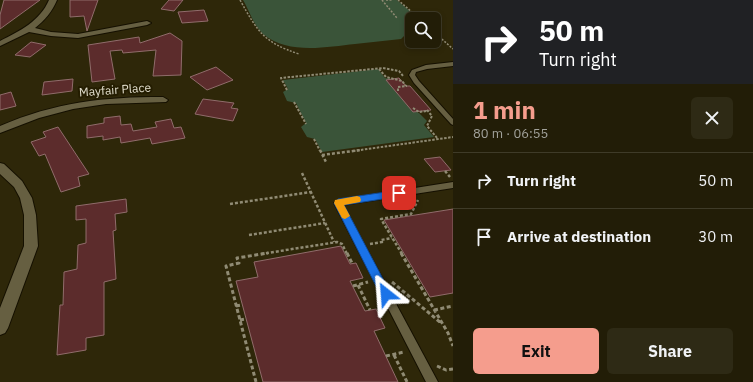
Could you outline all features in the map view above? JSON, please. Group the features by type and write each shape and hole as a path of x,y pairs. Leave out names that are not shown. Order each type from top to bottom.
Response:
{"street":[{"path":"0,44 28,29 47,12 53,0"},
{"path":"28,29 51,34 78,36 147,23"},
{"name":"Mayfair Place","path":"0,130 39,116 78,105 99,102 163,100"},
{"path":"0,167 18,184 26,198 30,215 31,246 0,328"}],"lane":[{"path":"453,64 419,68 414,71 412,75 416,82 453,123"},
{"path":"432,382 338,203 453,185"}],"path":[{"path":"240,0 258,33 275,46 299,54"},
{"path":"382,0 397,18"},
{"path":"386,0 392,0"},
{"path":"398,0 412,12"},
{"path":"441,38 453,49"},
{"path":"380,69 386,77 402,81 406,86"},
{"path":"287,90 281,78 380,69 399,71 408,81"},
{"path":"398,91 398,87 412,86"},
{"path":"294,102 306,124"},
{"path":"413,108 419,112 427,111 432,116 427,126 438,139"},
{"path":"322,155 350,149 453,137"},
{"path":"314,138 326,162"},
{"path":"302,173 334,242"},
{"path":"414,191 419,198 411,214 381,219 442,324 453,346"},
{"path":"230,204 311,192"},
{"path":"249,235 325,223"},
{"path":"256,382 226,266 239,263 237,258 334,242 340,242 342,244 352,263"},
{"path":"371,244 375,250"},
{"path":"390,278 394,284 442,324"},
{"path":"358,285 370,310"},
{"path":"236,306 242,305"},
{"path":"434,310 453,306"},
{"path":"240,320 246,319"},
{"path":"386,356 405,352"},
{"path":"394,355 407,382"}],"green space":[{"path":"243,0 397,0 411,12 405,12 405,33 401,39 320,48 295,47 273,41 260,31"},
{"path":"378,69 385,78 391,79 412,110 419,113 427,121 424,125 434,137 322,152 315,139 307,137 301,127 306,123 296,103 287,101 283,92 288,89 283,80"}],"building":[{"path":"4,0 40,0 0,29 0,15"},
{"path":"70,0 98,0 87,31 84,16 70,17"},
{"path":"169,0 183,0 174,11 161,9"},
{"path":"204,10 208,21 182,23 178,12"},
{"path":"170,33 182,41 181,75 153,76 156,50 123,53 122,50 110,51 115,79 92,82 88,45 139,37 140,43"},
{"path":"31,42 46,45 30,57 15,55"},
{"path":"216,67 233,80 207,90 190,77"},
{"path":"399,78 406,86 410,86 431,110 413,112 386,80"},
{"path":"73,79 72,91 42,95 44,82"},
{"path":"11,92 16,106 0,110 0,95"},
{"path":"203,99 234,103 231,108 238,109 233,121 195,114"},
{"path":"120,116 121,125 131,124 133,131 157,127 155,122 171,119 174,128 181,127 185,138 152,144 150,138 121,143 120,137 103,140 103,136 87,138 87,126 104,123 104,118"},
{"path":"58,127 89,174 78,177 80,186 61,192 45,154 39,156 31,142 46,137 43,132"},
{"path":"440,157 451,170 435,172 424,159"},
{"path":"126,199 127,212 115,214 116,230 113,231 116,279 104,282 104,335 86,338 86,350 57,355 60,305 63,305 64,272 77,269 78,245 86,243 86,219 76,220 76,206"},
{"path":"453,209 453,293 430,297 384,220"},
{"path":"341,246 350,264 356,263 363,278 350,281 365,311 376,309 385,328 374,331 398,382 263,382 236,281 258,277 254,262"}],"slow traffic":[{"path":"345,216 338,203 357,200"}],"route":[{"path":"386,294 338,203 399,193"}]}
